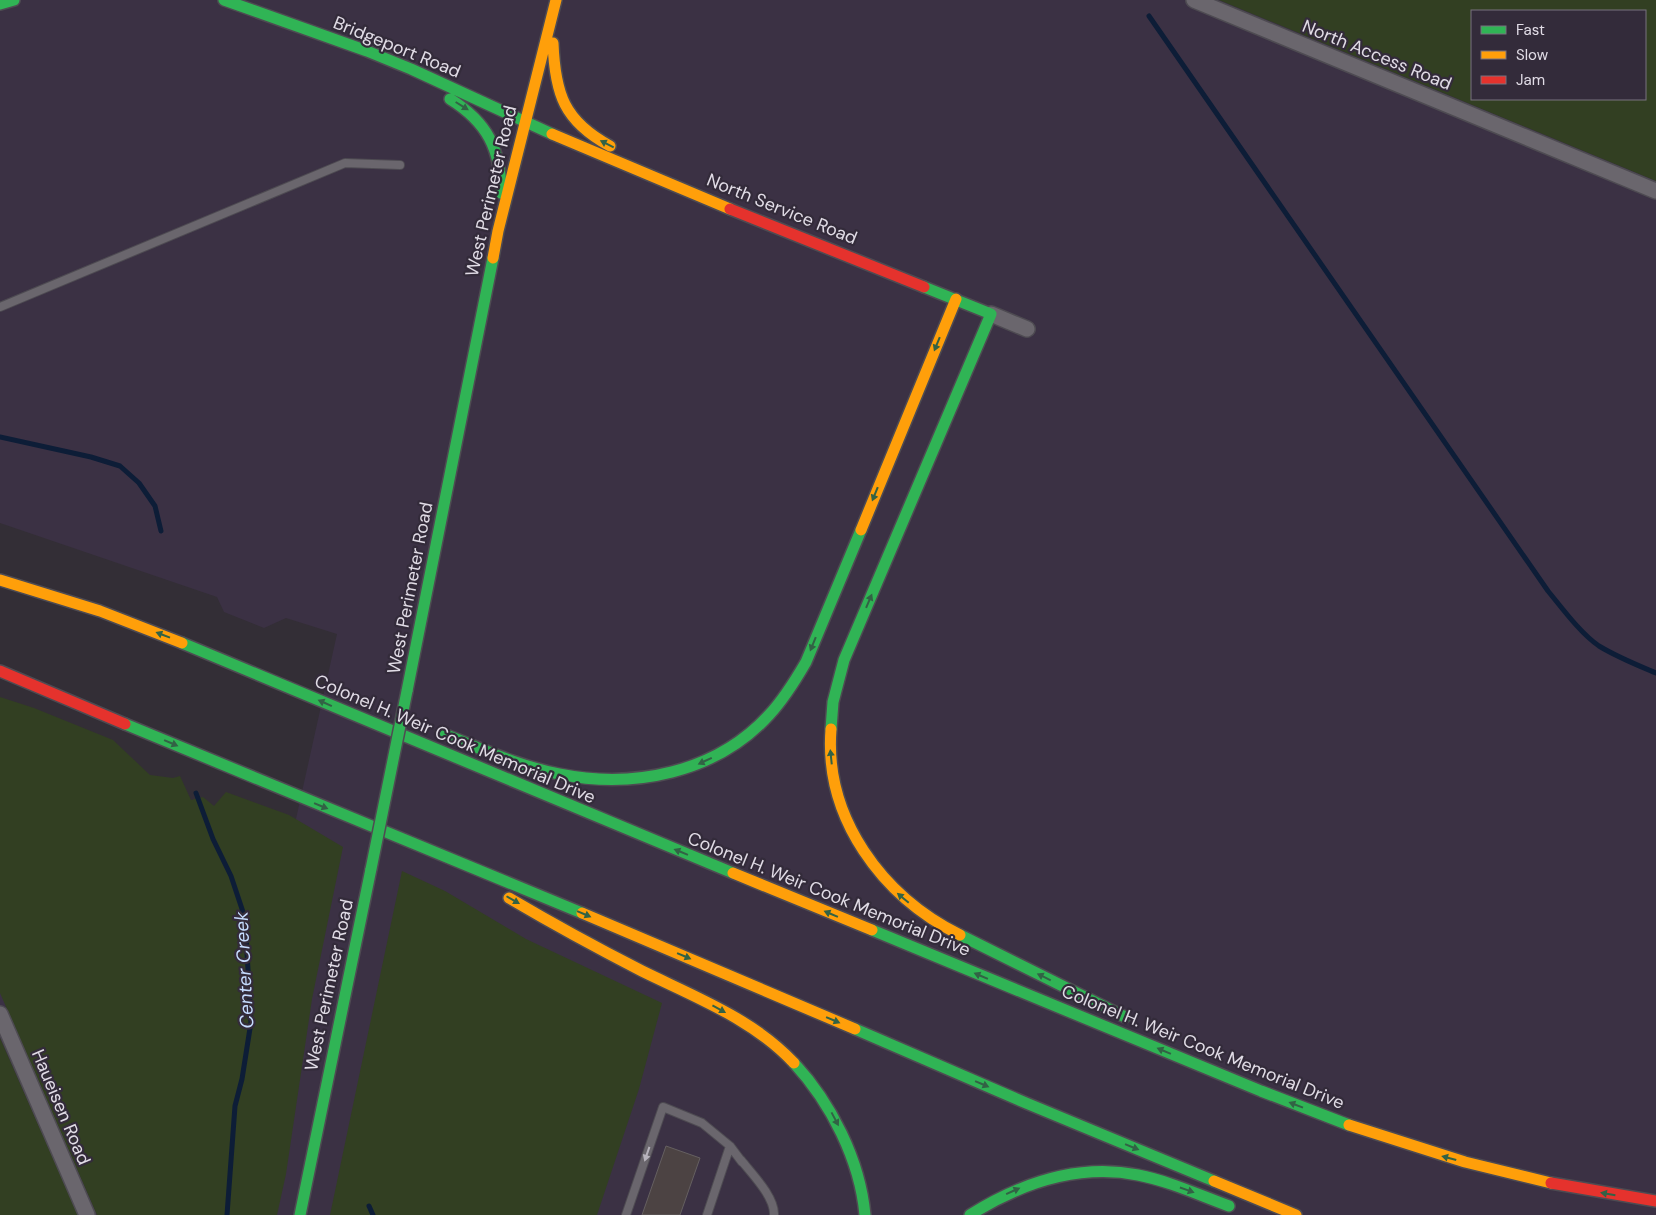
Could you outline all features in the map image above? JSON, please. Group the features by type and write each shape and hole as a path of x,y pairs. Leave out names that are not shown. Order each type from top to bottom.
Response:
{"main road":[{"path":"0,4 14,0"},
{"name":"Bridgeport Road","path":"224,0 325,37 367,50 525,122"},
{"name":"West Perimeter Road","path":"300,1215 408,691 498,231 556,0"},
{"path":"552,18 555,77 559,95 573,120 603,143 620,151 678,188"},
{"path":"325,37 367,60 462,105 479,119 494,145 500,169 502,186 498,231"},
{"name":"North Service Road","path":"525,122 678,188 991,314"},
{"path":"432,729 503,757 544,770 573,777 618,782 654,778 681,771 707,760 737,742 764,719 788,692 806,662 956,299"},
{"path":"991,314 844,660 833,696 830,732 832,769 841,809 849,829 861,850 893,890 932,921 1138,1024"},
{"name":"Colonel H. Weir Cook Memorial Drive","path":"0,580 98,610 209,653 518,785 1257,1090 1355,1128 1439,1155 1524,1178 1612,1195 1656,1201"},
{"path":"209,653 327,691"},
{"path":"0,672 648,940 1026,1103 1296,1215"},
{"path":"0,684 126,724"},
{"path":"390,712 415,722"},
{"path":"426,849 558,926 631,965 682,989 742,1021 762,1034 783,1053 816,1090 837,1124 858,1179 865,1215"},
{"path":"1164,1038 1257,1090"},
{"path":"970,1215 986,1204 1013,1191 1043,1180 1089,1172 1136,1175 1167,1183 1236,1208"}],"street":[{"name":"North Access Road","path":"1194,0 1656,191"},
{"name":"North Service Road","path":"991,314 1027,329"},
{"name":"Haueisen Road","path":"0,1014 87,1215"}],"lane":[{"path":"0,307 345,164 400,165"},
{"path":"626,1215 663,1108 702,1123 730,1146 770,1199 774,1215"},
{"path":"730,1146 742,1162"},
{"path":"706,1215 730,1146"}],"shaded area":[{"path":"0,0 1656,0 1656,1215 0,1215 0,784 274,918 337,634 286,618 264,628 224,612 217,597 0,523"}],"green space":[{"path":"1219,0 1656,0 1656,181"},
{"path":"0,697 34,708 113,740 150,775 173,778 180,776 191,800 203,797 214,806 226,792 289,815 343,847 312,999 286,1174 277,1215 97,1215 0,993"},
{"path":"402,871 445,891 526,939 662,1003 639,1089 597,1215 330,1215"},
{"path":"0,1038 78,1215 0,1215"}],"building":[{"path":"666,1146 700,1158 680,1215 642,1215"}],"waterway":[{"path":"1149,16 1548,591 1592,641 1613,654 1656,673"},
{"name":"Center Creek","path":"0,437 91,457 120,466 139,483 155,506 161,531"},
{"name":"Center Creek","path":"196,793 213,839 231,876 245,918 251,1022 242,1079 235,1106 227,1215"},
{"path":"369,1206 373,1215"}],"traffic: fast":[{"path":"0,4 14,0"},
{"path":"224,0 367,51 411,69 552,134"},
{"path":"450,99 474,117 489,138 495,150 498,163 501,193"},
{"path":"407,691 493,258"},
{"path":"924,287 991,314"},
{"path":"831,729 833,702 844,660 991,314"},
{"path":"441,733 499,756 544,771 587,778 616,779 672,772 699,763 724,751 748,735 780,703 789,690 806,662 861,530"},
{"path":"182,643 733,873"},
{"path":"371,869 407,691"},
{"path":"125,724 582,913"},
{"path":"300,1215 371,869"},
{"path":"872,930 1261,1091 1349,1125"},
{"path":"960,935 1125,1017"},
{"path":"855,1029 1214,1181"},
{"path":"794,1063 820,1096 842,1133 857,1174 865,1215"},
{"path":"970,1215 1029,1185 1050,1178 1093,1172 1138,1175 1173,1185 1229,1206"}],"traffic: slow":[{"path":"493,258 498,231 556,0"},
{"path":"553,43 556,77 565,104 572,116 582,127 610,146"},
{"path":"552,134 730,209"},
{"path":"861,530 956,299"},
{"path":"0,580 100,611 182,643"},
{"path":"831,729 831,762 837,793 848,823 864,851 883,876 906,899 932,919 960,935"},
{"path":"733,873 872,930"},
{"path":"509,898 608,954 742,1021 778,1047 794,1063"},
{"path":"582,913 855,1029"},
{"path":"1349,1125 1465,1162 1551,1183"},
{"path":"1214,1181 1296,1215"}],"traffic: jam":[{"path":"730,209 924,287"},
{"path":"0,671 125,724"},
{"path":"1551,1183 1656,1201"}]}
